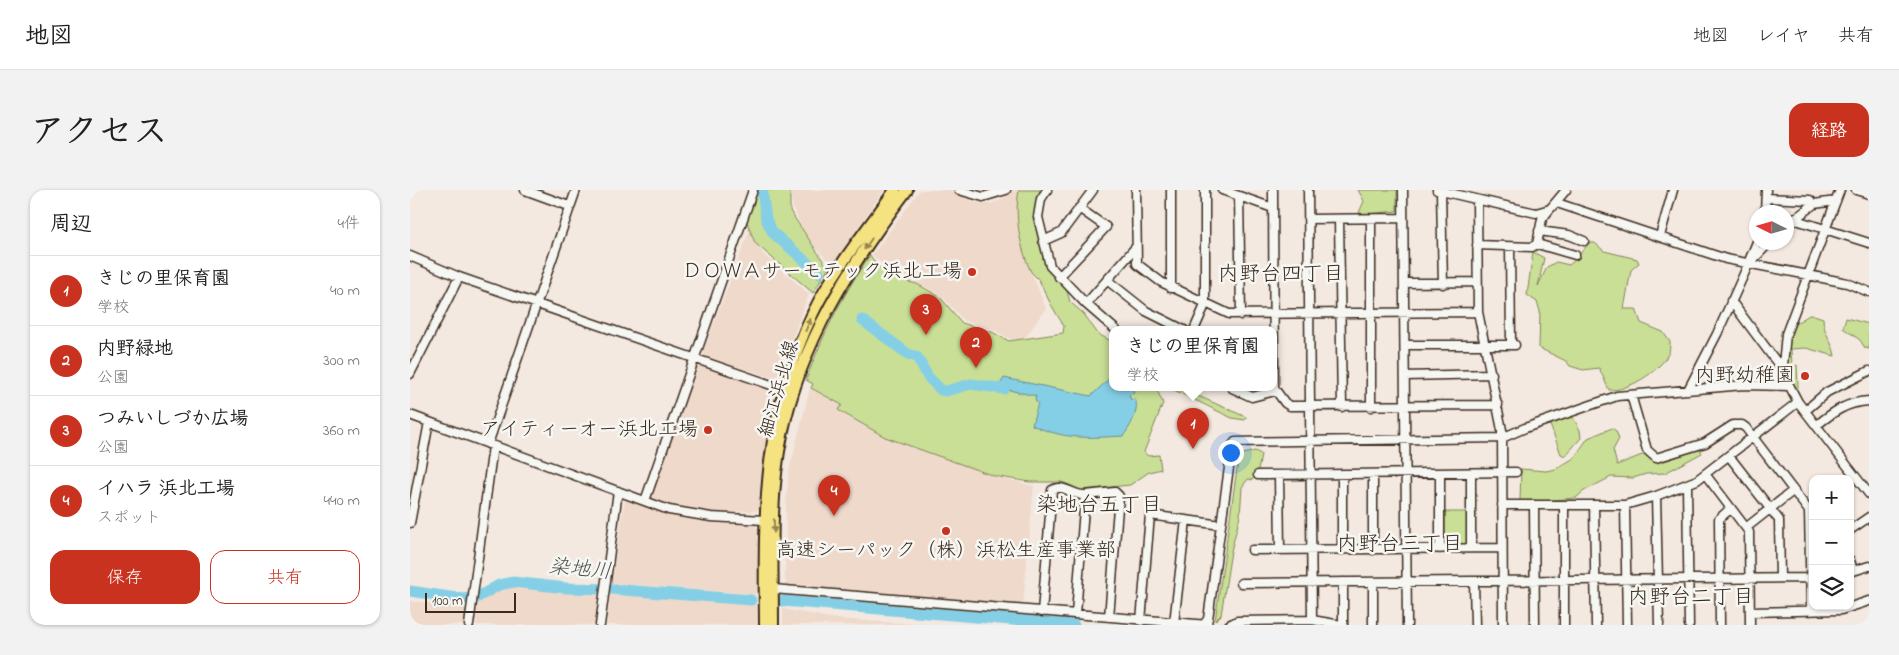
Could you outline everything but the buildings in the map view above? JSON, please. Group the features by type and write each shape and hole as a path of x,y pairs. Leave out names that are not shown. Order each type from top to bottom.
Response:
{"main road":[{"name":"細江浜北線","path":"773,625 764,520 770,449 783,389 813,313 830,283 895,190"},
{"name":"細江浜北線","path":"765,625 770,598 776,477 782,436 792,394 811,340 840,286 906,190"}],"street":[{"path":"526,190 569,206"},
{"path":"469,625 490,445 569,206 576,190"},
{"path":"645,501 753,190"},
{"path":"959,190 966,194 983,197 1006,190"},
{"path":"1047,190 1041,200 1038,213 1050,266 1086,304 1111,326"},
{"path":"1043,241 1061,232 1093,190"},
{"path":"1136,190 1136,264"},
{"path":"1170,190 1171,288"},
{"path":"1196,326 1206,305 1205,190"},
{"path":"1222,190 1273,208"},
{"path":"1273,190 1275,326"},
{"path":"1308,190 1312,620"},
{"path":"1403,190 1408,550 1407,625"},
{"path":"1537,244 1543,217 1557,203 1566,190"},
{"path":"1660,236 1673,190"},
{"path":"1784,373 1785,337 1840,190"},
{"path":"1856,190 1869,194"},
{"path":"1443,284 1439,191 1536,213 1550,209"},
{"path":"1766,194 1810,200 1814,204"},
{"path":"1239,196 1240,315"},
{"path":"1477,200 1478,312 1498,405 1502,438 1503,625"},
{"path":"1794,218 1814,204 1836,201"},
{"path":"1557,203 1726,259 1808,274 1847,283 1869,292"},
{"path":"1059,277 1106,227 1080,208"},
{"path":"1308,219 1403,218"},
{"path":"1339,219 1342,407"},
{"path":"1371,219 1371,406"},
{"path":"1794,219 1869,243"},
{"path":"1539,232 1569,235 1584,241"},
{"path":"1477,245 1510,247 1537,244 1575,255"},
{"path":"1086,304 1136,247"},
{"path":"1405,345 1513,344 1510,247"},
{"path":"1688,390 1717,334 1730,301 1750,263 1754,250"},
{"path":"1750,263 1762,250"},
{"path":"410,256 459,277 783,389"},
{"path":"1128,256 1136,264 1171,288 1224,313 1240,315 1342,315 1478,312"},
{"path":"410,374 459,277"},
{"path":"1107,280 1146,310 1176,326"},
{"path":"1404,283 1443,284 1477,282"},
{"path":"1730,301 1784,373 1798,402 1869,494"},
{"path":"1806,411 1831,389 1869,370"},
{"path":"1405,376 1492,374"},
{"path":"770,598 1076,614 1143,622 1207,624 1232,446 1235,442 1502,438 1617,396 1744,385 1789,386"},
{"path":"1239,391 1252,397 1264,391"},
{"path":"1276,391 1288,405 1310,407 1498,405"},
{"path":"1631,395 1646,450 1656,458 1705,443 1732,425 1742,425 1807,508 1810,516 1812,565"},
{"path":"1817,425 1834,412 1854,402 1869,401"},
{"path":"1502,505 1625,505 1656,496 1687,484 1705,474 1798,402"},
{"path":"410,415 645,501 690,514 764,520"},
{"path":"410,523 429,422"},
{"path":"1729,456 1780,523 1780,578"},
{"path":"1258,475 1342,476 1516,472"},
{"path":"1471,473 1472,548"},
{"path":"1440,474 1440,549"},
{"path":"1705,474 1747,527 1749,534 1750,625"},
{"path":"1279,475 1280,550"},
{"path":"1373,475 1373,550"},
{"path":"1342,476 1342,550"},
{"path":"1687,484 1689,625"},
{"path":"1042,612 1052,490 1063,488 1078,496 1115,492 1119,496 1109,617"},
{"path":"1747,527 1794,490"},
{"path":"600,625 618,491"},
{"path":"1076,614 1086,495"},
{"path":"1656,496 1659,625"},
{"path":"1564,505 1564,625"},
{"path":"1594,505 1596,625"},
{"path":"1625,505 1627,625"},
{"path":"1534,506 1535,625"},
{"path":"1720,625 1719,519 1731,508"},
{"path":"1143,622 1150,515 1221,525"},
{"path":"1854,527 1869,517"},
{"path":"1174,623 1186,520"},
{"path":"1252,550 1502,548"},
{"path":"1854,571 1869,566"},
{"path":"1241,583 1809,578"},
{"path":"1474,581 1475,625"},
{"path":"1229,625 1236,620 1312,620 1342,625 1343,582"},
{"path":"1373,582 1373,625"},
{"path":"1750,612 1841,610 1869,601"}],"shaded area":[{"path":"791,190 884,190 832,265 806,237 793,208"},
{"path":"920,190 951,190 973,202 990,204 1003,199 1014,190 1018,190 1018,223 1031,272 1046,308 1025,338 1012,340 994,330 964,321 942,296 913,281 899,278 872,255"},
{"path":"750,229 763,254 809,294 789,346 783,372 774,378 704,357 703,352"},
{"path":"698,364 780,389 765,510 716,513 671,507 650,498"},
{"path":"810,388 842,405 838,410 994,476 1034,486 1023,605 788,585 785,580 786,502 789,472"},
{"path":"625,500 669,514 709,523 756,525 760,533 759,595 611,583"},
{"path":"511,584 567,592 598,593 596,625 476,625 479,601"},
{"path":"610,594 757,604 757,625 607,625"},
{"path":"410,601 466,607 465,625 410,625"},
{"path":"783,609 837,619 930,625 783,625"}],"green space":[{"path":"751,190 790,190 790,211 828,268 813,293 755,243 745,217"},
{"path":"1019,190 1040,190 1034,216 1045,262 1049,271 1067,291 1070,302 1084,314 1098,334 1109,340 1109,391 1157,391 1163,403 1144,452 1148,456 1159,455 1161,469 1149,472 1130,485 1081,490 1062,482 1030,482 994,476 885,437 838,410 842,405 811,388 813,384 806,380 834,316 870,255 877,266 891,273 897,279 917,284 940,297 962,323 992,332 1009,341 1063,333 1064,326 1039,280 1031,272 1026,261 1019,231"},
{"path":"1358,190 1397,190 1397,211 1358,215 1364,201"},
{"path":"1589,243 1595,243 1604,251 1637,259 1639,263 1631,270 1624,309 1636,309 1641,323 1663,332 1670,342 1669,353 1658,367 1634,384 1617,389 1609,390 1599,368 1583,370 1570,366 1566,361 1539,348 1540,311 1537,302 1527,295 1533,252 1544,258 1538,286 1547,267 1556,262 1569,265"},
{"path":"1811,314 1823,318 1823,323 1835,356 1806,348 1791,349 1792,367 1797,365 1798,387 1796,391 1788,376 1785,339 1796,323"},
{"path":"1846,318 1869,324 1869,349 1865,348 1860,340 1843,328"},
{"path":"1176,391 1187,391 1246,417 1245,420 1232,418"},
{"path":"1571,414 1580,430 1581,438 1565,456 1561,454 1550,425"},
{"path":"1612,428 1616,431 1619,439 1613,450 1617,465 1642,455 1664,461 1700,449 1702,453 1665,473 1646,474 1633,478 1611,477 1584,491 1576,498 1534,500 1524,503 1520,501 1521,469 1546,471 1556,469 1574,458 1588,438"},
{"path":"1255,451 1261,454 1259,464 1254,478 1252,480 1248,479 1242,487 1240,516 1231,551 1221,615 1215,621 1239,455"},
{"path":"1445,512 1470,512 1470,546 1445,546"}],"water":[{"path":"1004,378 1091,396 1109,379 1109,391 1133,391 1134,393 1129,395 1131,400 1135,399 1135,413 1129,428 1123,436 1066,436 1032,425 1038,403 1035,401 1036,396 1004,389 1001,383"}],"waterway":[{"path":"762,190 766,219 773,233 819,273"},
{"path":"862,320 908,354 917,357 928,377 941,390 946,391 971,384 1004,389"},
{"name":"染地川","path":"410,591 463,599 478,597 499,585 513,582 566,588 611,589 751,600"},
{"name":"染地川","path":"782,601 1074,625"}],"place":[{"name":"ＤＯＷＡサーモテック浜北工場","path":"972,272"},
{"name":"つみいしづか広場","path":"926,335"},
{"name":"内野緑地","path":"976,368"},
{"name":"内野幼稚園","path":"1805,376"},
{"name":"アイティーオー浜北工場","path":"708,430"},
{"name":"きじの里保育園","path":"1193,449"},
{"name":"イハラ 浜北工場","path":"834,516"},
{"name":"高速シーパック（株）浜松生産事業部","path":"946,531"}],"district":[{"name":"内野台四丁目","path":"1281,275"},
{"name":"染地台五丁目","path":"1099,506"},
{"name":"内野台三丁目","path":"1400,545"},
{"name":"内野台二丁目","path":"1691,598"}]}
